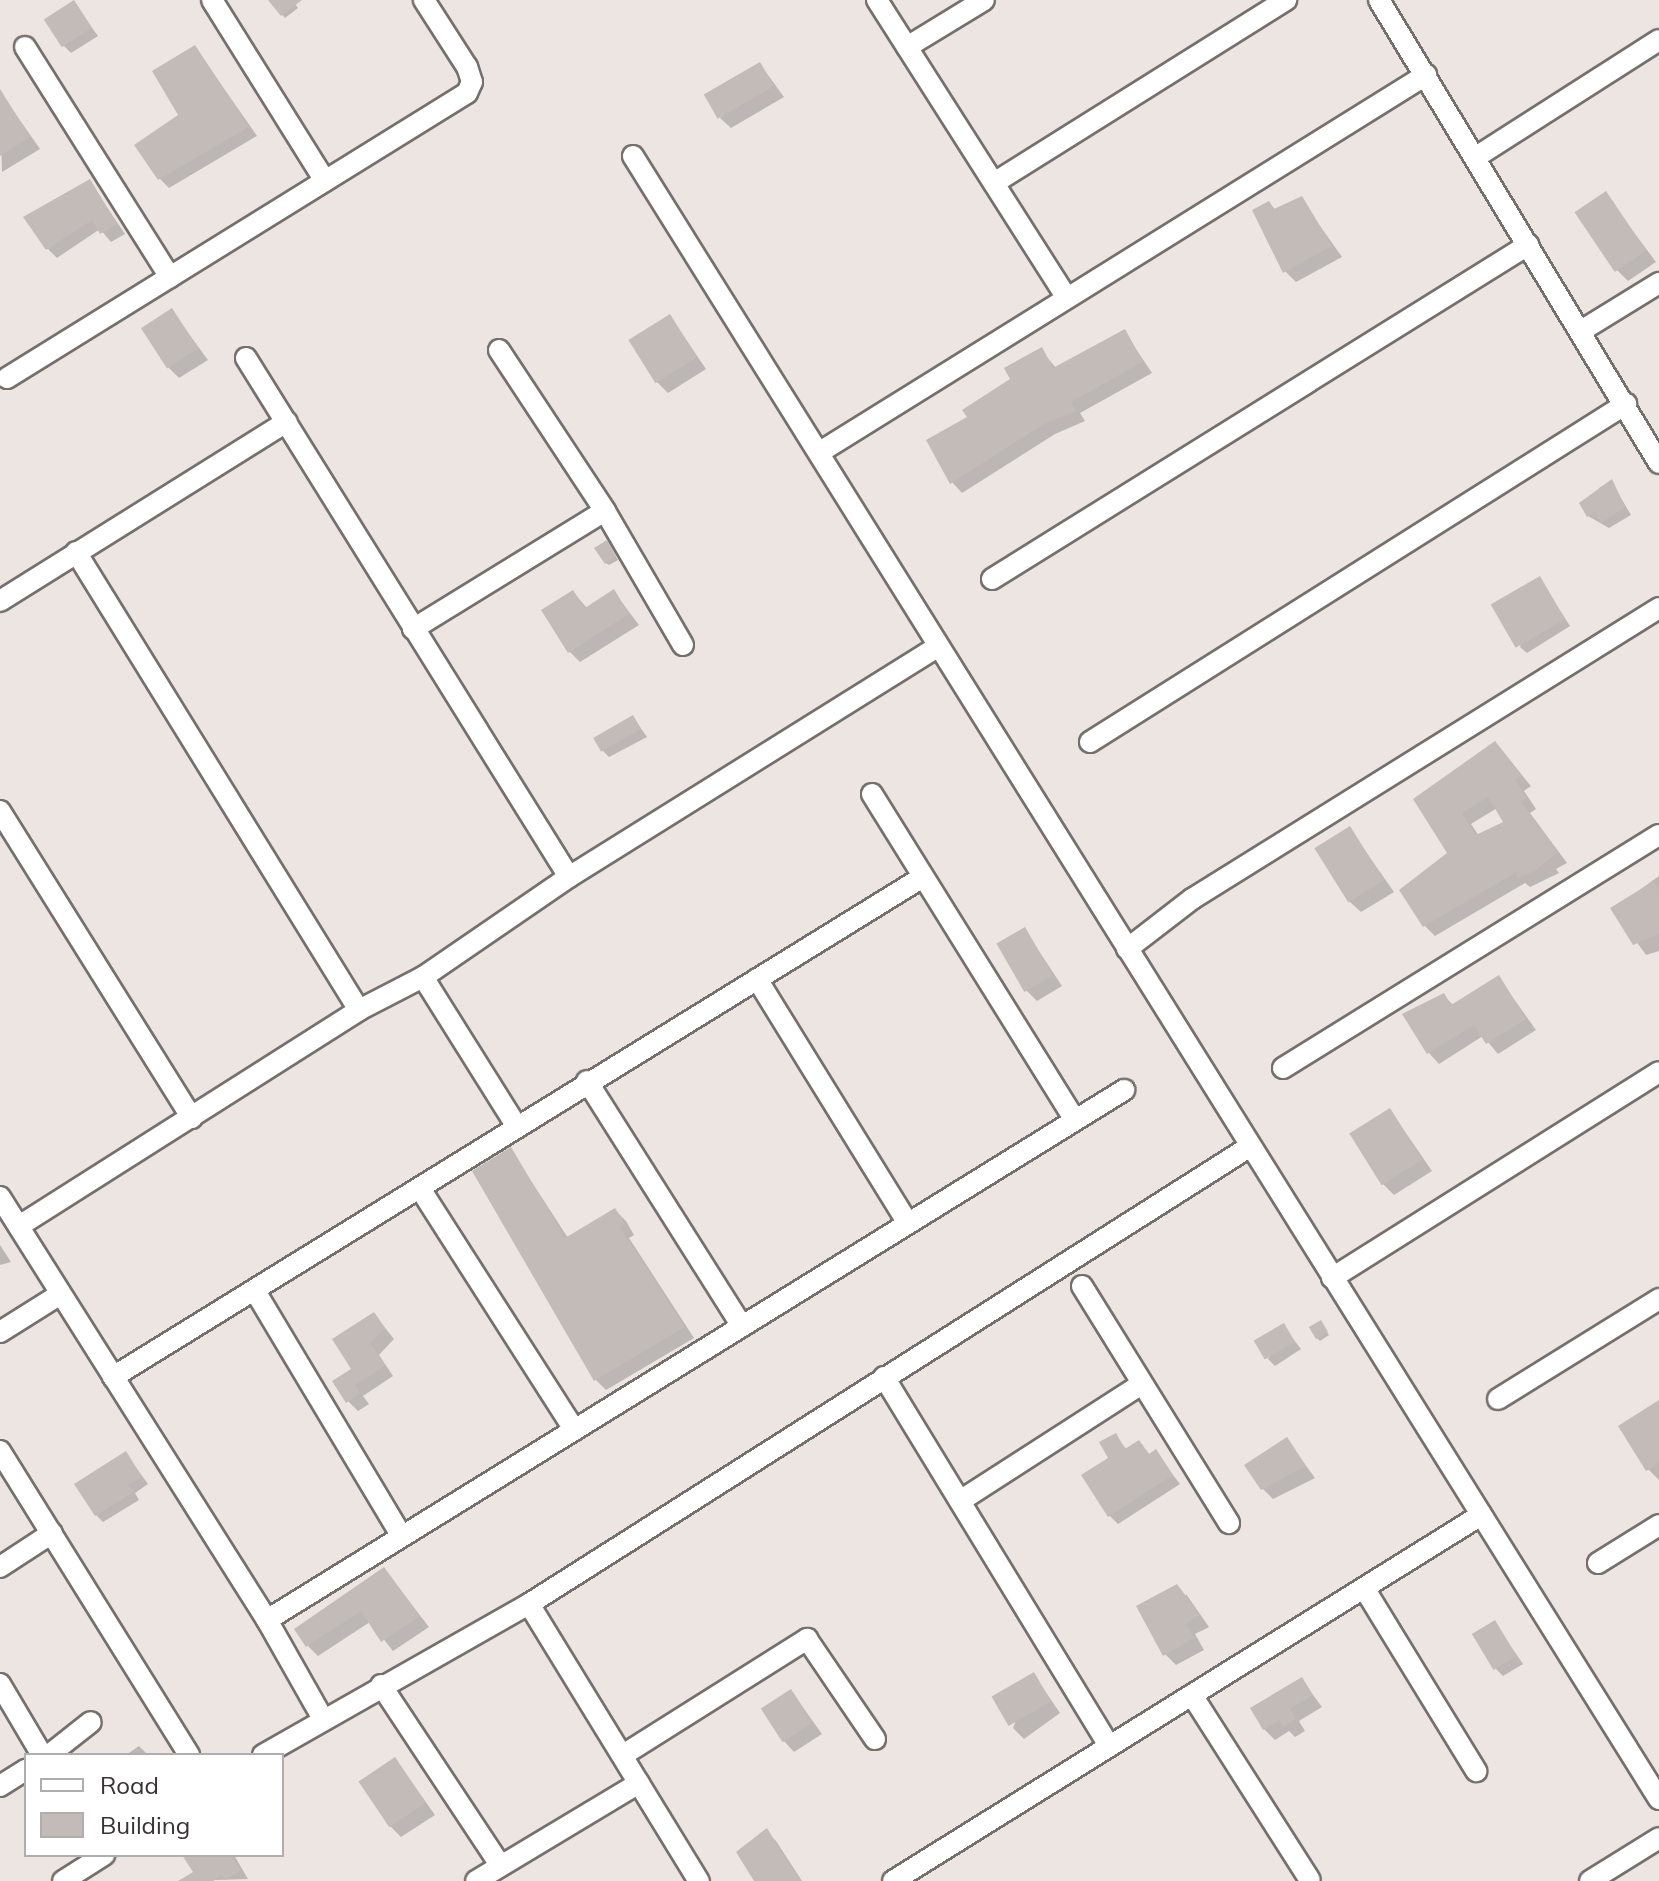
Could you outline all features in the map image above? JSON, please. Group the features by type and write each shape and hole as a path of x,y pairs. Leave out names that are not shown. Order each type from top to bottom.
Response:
{"street":[{"path":"212,0 325,181"},
{"path":"2,376 170,277 467,93 472,82 467,67 424,0"},
{"path":"877,0 1067,298"},
{"path":"907,47 984,0"},
{"path":"994,183 1286,0"},
{"path":"1379,0 1659,463"},
{"path":"1476,157 1659,40"},
{"path":"25,47 170,277"},
{"path":"820,452 1426,75"},
{"path":"633,156 820,452 1249,1147 1659,1799"},
{"path":"992,579 1528,245"},
{"path":"1581,331 1659,283"},
{"path":"499,350 605,511 683,645"},
{"path":"246,358 569,877"},
{"path":"1090,742 1626,404"},
{"path":"0,601 287,422"},
{"path":"413,629 605,511"},
{"path":"76,552 359,1010"},
{"path":"1127,949 1192,899 1659,608"},
{"path":"19,1226 359,1010 423,977 569,877 938,646"},
{"path":"872,794 1074,1119"},
{"path":"0,811 192,1118"},
{"path":"1283,1068 1659,835"},
{"path":"113,1377 421,1190 587,1081 923,877"},
{"path":"423,977 516,1125"},
{"path":"757,979 907,1222"},
{"path":"1332,1278 1659,1072"},
{"path":"587,1081 742,1326"},
{"path":"267,1620 1124,1090"},
{"path":"266,1753 381,1685 529,1604 1249,1147"},
{"path":"421,1190 573,1428"},
{"path":"0,1197 59,1295 267,1620 323,1719"},
{"path":"1082,1286 1140,1385 1229,1523"},
{"path":"255,1291 401,1535"},
{"path":"0,1332 59,1295"},
{"path":"1498,1399 1659,1299"},
{"path":"884,1377 1109,1746"},
{"path":"960,1501 1140,1385"},
{"path":"0,1451 188,1753"},
{"path":"893,1881 1481,1515"},
{"path":"1598,1563 1659,1525"},
{"path":"0,1567 52,1533"},
{"path":"1364,1588 1476,1771"},
{"path":"529,1604 699,1881"},
{"path":"623,1755 803,1640 816,1648 875,1739"},
{"path":"0,1684 41,1753"},
{"path":"381,1685 499,1863"},
{"path":"1192,1695 1310,1880"},
{"path":"52,1753 91,1722"},
{"path":"0,1786 24,1771"},
{"path":"476,1881 499,1863 639,1783"},
{"path":"1590,1881 1659,1838"},
{"path":"63,1881 101,1857"}],"building":[{"path":"74,0 92,28 62,47 44,20"},
{"path":"268,0 302,0 281,16"},
{"path":"195,45 249,127 158,180 134,145 178,115 152,71"},
{"path":"760,62 774,86 718,119 704,94"},
{"path":"0,89 30,137 0,156"},
{"path":"90,179 117,224 100,234 92,220 46,250 23,217"},
{"path":"1606,191 1646,251 1615,272 1574,212"},
{"path":"1302,196 1332,246 1283,273 1252,210 1269,201 1274,209"},
{"path":"172,308 198,348 167,368 141,328"},
{"path":"670,314 697,357 655,383 628,340"},
{"path":"1125,329 1143,362 1071,402 1076,411 1044,424 950,484 926,440 967,417 962,410 1010,379 1004,368 1042,347 1053,368"},
{"path":"1612,479 1625,507 1601,523 1595,512 1587,517 1579,503"},
{"path":"607,540 616,556 605,564 594,548"},
{"path":"1540,576 1565,619 1516,648 1491,604"},
{"path":"614,589 629,614 568,653 541,610 573,590 585,608"},
{"path":"633,715 641,729 601,752 593,738"},
{"path":"1495,741 1522,775 1515,780 1527,798 1521,802 1558,852 1535,871 1518,878 1515,873 1423,927 1399,890 1447,853 1413,799","holes":["1488,797 1503,822 1476,835 1462,813"]},
{"path":"1350,826 1384,880 1348,903 1314,848"},
{"path":"1654,881 1659,889 1659,934 1633,945 1610,908"},
{"path":"1025,927 1053,975 1024,992 996,944"},
{"path":"1499,975 1526,1019 1486,1044 1474,1025 1427,1054 1402,1014 1444,993 1451,1005"},
{"path":"1390,1108 1422,1160 1382,1185 1349,1133"},
{"path":"511,1147 565,1238 615,1208 625,1224 620,1227 685,1327 594,1381 472,1171"},
{"path":"374,1312 385,1328 370,1343 385,1366 355,1385 360,1393 346,1403 332,1381 351,1369 332,1339"},
{"path":"1321,1320 1328,1332 1316,1339 1309,1327"},
{"path":"1284,1323 1295,1342 1265,1360 1254,1340"},
{"path":"1659,1400 1659,1463 1646,1471 1618,1426"},
{"path":"1116,1433 1125,1449 1139,1440 1149,1454 1156,1449 1173,1475 1108,1517 1081,1475 1108,1458 1099,1442"},
{"path":"1287,1437 1306,1466 1261,1490 1244,1465"},
{"path":"126,1451 142,1477 129,1485 134,1492 95,1516 74,1484"},
{"path":"384,1567 420,1616 381,1642 361,1611 306,1647 294,1629"},
{"path":"1177,1584 1200,1615 1186,1623 1194,1638 1163,1656 1136,1606"},
{"path":"1495,1620 1517,1656 1493,1670 1472,1634"},
{"path":"1034,1672 1051,1701 1009,1726 992,1696"},
{"path":"1302,1677 1313,1695 1290,1709 1296,1719 1283,1727 1279,1720 1263,1730 1250,1708"},
{"path":"791,1689 813,1723 783,1742 761,1709"},
{"path":"395,1757 426,1803 389,1827 359,1782"},
{"path":"767,1828 801,1881 754,1881 736,1852"},
{"path":"183,1857 232,1857 241,1870 225,1880 222,1875 213,1881 178,1881 193,1872"}]}
